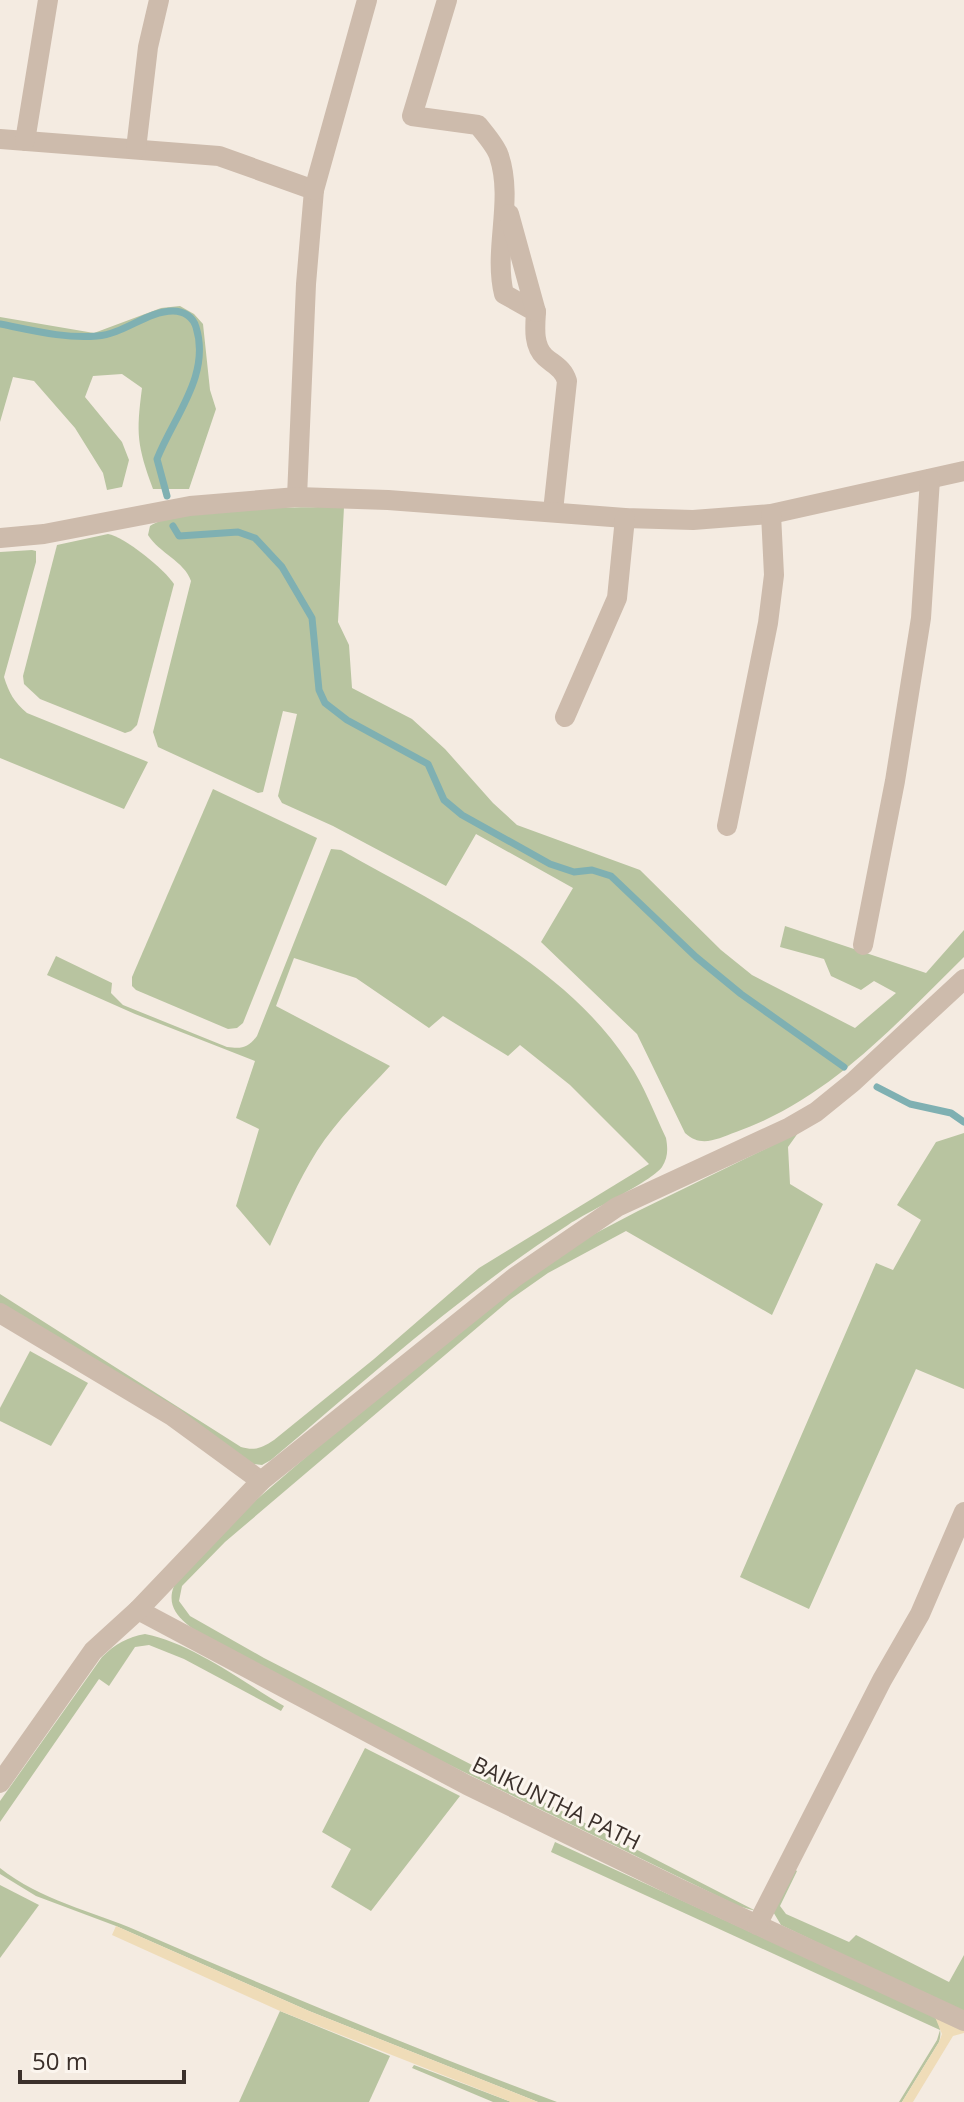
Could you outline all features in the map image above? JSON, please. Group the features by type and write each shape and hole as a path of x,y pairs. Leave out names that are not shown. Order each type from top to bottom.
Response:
{"street":[{"path":"25,141 48,0"},
{"path":"136,149 148,47 159,0"},
{"path":"297,497 306,284 314,190 367,0"},
{"path":"447,0 412,116 478,125 499,155 506,202 499,273 504,294 536,312 535,338 541,355 564,371 567,381 553,511"},
{"path":"0,139 219,156 314,190"},
{"path":"0,538 44,534 190,506 297,497 693,520 771,514 964,471"},
{"path":"863,945 895,781 921,618 930,479"},
{"path":"727,826 768,623 774,575 771,514"},
{"path":"565,717 617,598 625,518"},
{"path":"0,1783 93,1651 138,1610 261,1481 515,1277 617,1207 816,1112 960,988"},
{"path":"0,1313 159,1408 261,1481"},
{"path":"757,1925 882,1680 920,1614 964,1512"},
{"name":"BAIKUNTHA PATH","path":"138,1610 467,1785 964,2021"}],"green space":[{"path":"180,306 203,324 210,390 216,409 189,489 153,489 139,439 142,388 122,374 93,376 85,397 122,442 129,460 122,487 107,490 103,473 75,428 34,381 13,377 0,422 0,317 94,333 161,308"},
{"path":"344,507 338,622 349,645 352,688 412,719 517,825 640,870 721,950 752,975 855,1028 896,993 874,981 861,990 831,976 824,959 780,947 785,926 926,973 964,930 964,957 859,1058 801,1100 770,1118 722,1137 709,1141 691,1138 685,1133 637,1034 541,942 573,888 476,834 446,886 333,826 282,803 278,796 297,714 283,711 263,792 258,793 158,747 153,732 191,581 183,568 148,535 150,526 185,515 212,512"},
{"path":"108,534 144,554 174,584 137,725 125,733 40,699 24,684 23,676 57,545"},
{"path":"36,551 36,562 4,677 6,683 15,701 27,713 148,762 124,809 0,758 0,552"},
{"path":"213,789 317,838 243,1023 237,1028 228,1029 132,986 132,977"},
{"path":"331,849 341,850 498,940 570,995 601,1027 634,1071 666,1138 667,1153 664,1164 656,1173 577,1219 490,1279 271,1460 262,1465 253,1464 0,1304 0,1294 241,1447 258,1448 274,1440 374,1359 479,1268 649,1164 570,1085 520,1045 508,1056 443,1016 429,1028 356,978 294,958 276,1006 390,1066 342,1118 317,1151 297,1186 270,1246 236,1206 259,1129 236,1118 255,1061 135,1014 47,975 56,956 112,983 111,993 123,1005 227,1047 244,1047 257,1036"},
{"path":"798,1133 788,1147 790,1184 823,1204 772,1315 626,1231 548,1273 511,1299 225,1542 182,1586 179,1601 190,1616 264,1658 756,1911 738,1906 425,1753 215,1644 178,1616 172,1598 180,1575 256,1500 513,1288 575,1244"},
{"path":"964,1133 964,1389 916,1369 809,1609 740,1577 876,1263 893,1270 921,1220 897,1205 936,1142"},
{"path":"30,1351 88,1383 51,1446 0,1421 0,1408"},
{"path":"145,1634 199,1654 284,1706 281,1711 184,1659 149,1645 135,1647 109,1686 99,1679 0,1822 0,1801 102,1657 122,1642"},
{"path":"365,1748 460,1796 371,1911 331,1887 351,1849 322,1832"},
{"path":"555,1842 935,2017 940,2030 551,1852"},
{"path":"790,1867 797,1871 780,1906 786,1914 849,1942 856,1935 949,1982 964,1955 964,2013 781,1925 772,1910"},
{"path":"0,1868 49,1897 557,2102 538,2102 309,2011 116,1926 36,1896 0,1874"},
{"path":"0,1885 39,1905 0,1958"},
{"path":"280,2011 390,2056 369,2102 239,2102"},
{"path":"940,2030 939,2042 902,2102 899,2102"},
{"path":"414,2065 511,2102 493,2102 412,2068"}],"sand":[{"path":"116,1926 309,2011 538,2102 511,2102 280,2011 112,1935"},
{"path":"935,2017 964,2029 964,2033 953,2036 913,2102 902,2102 939,2042 942,2034"}],"waterway":[{"path":"0,324 85,337 117,331 163,312 184,313 195,323 199,345 195,379 157,459 167,496"},
{"path":"173,526 179,536 238,532 255,538 282,567 312,618 319,690 325,703 347,720 428,764 444,800 462,815 550,864 574,872 592,870 611,876 696,957 741,994 844,1067"},
{"path":"877,1087 910,1104 951,1113 964,1122"}]}
